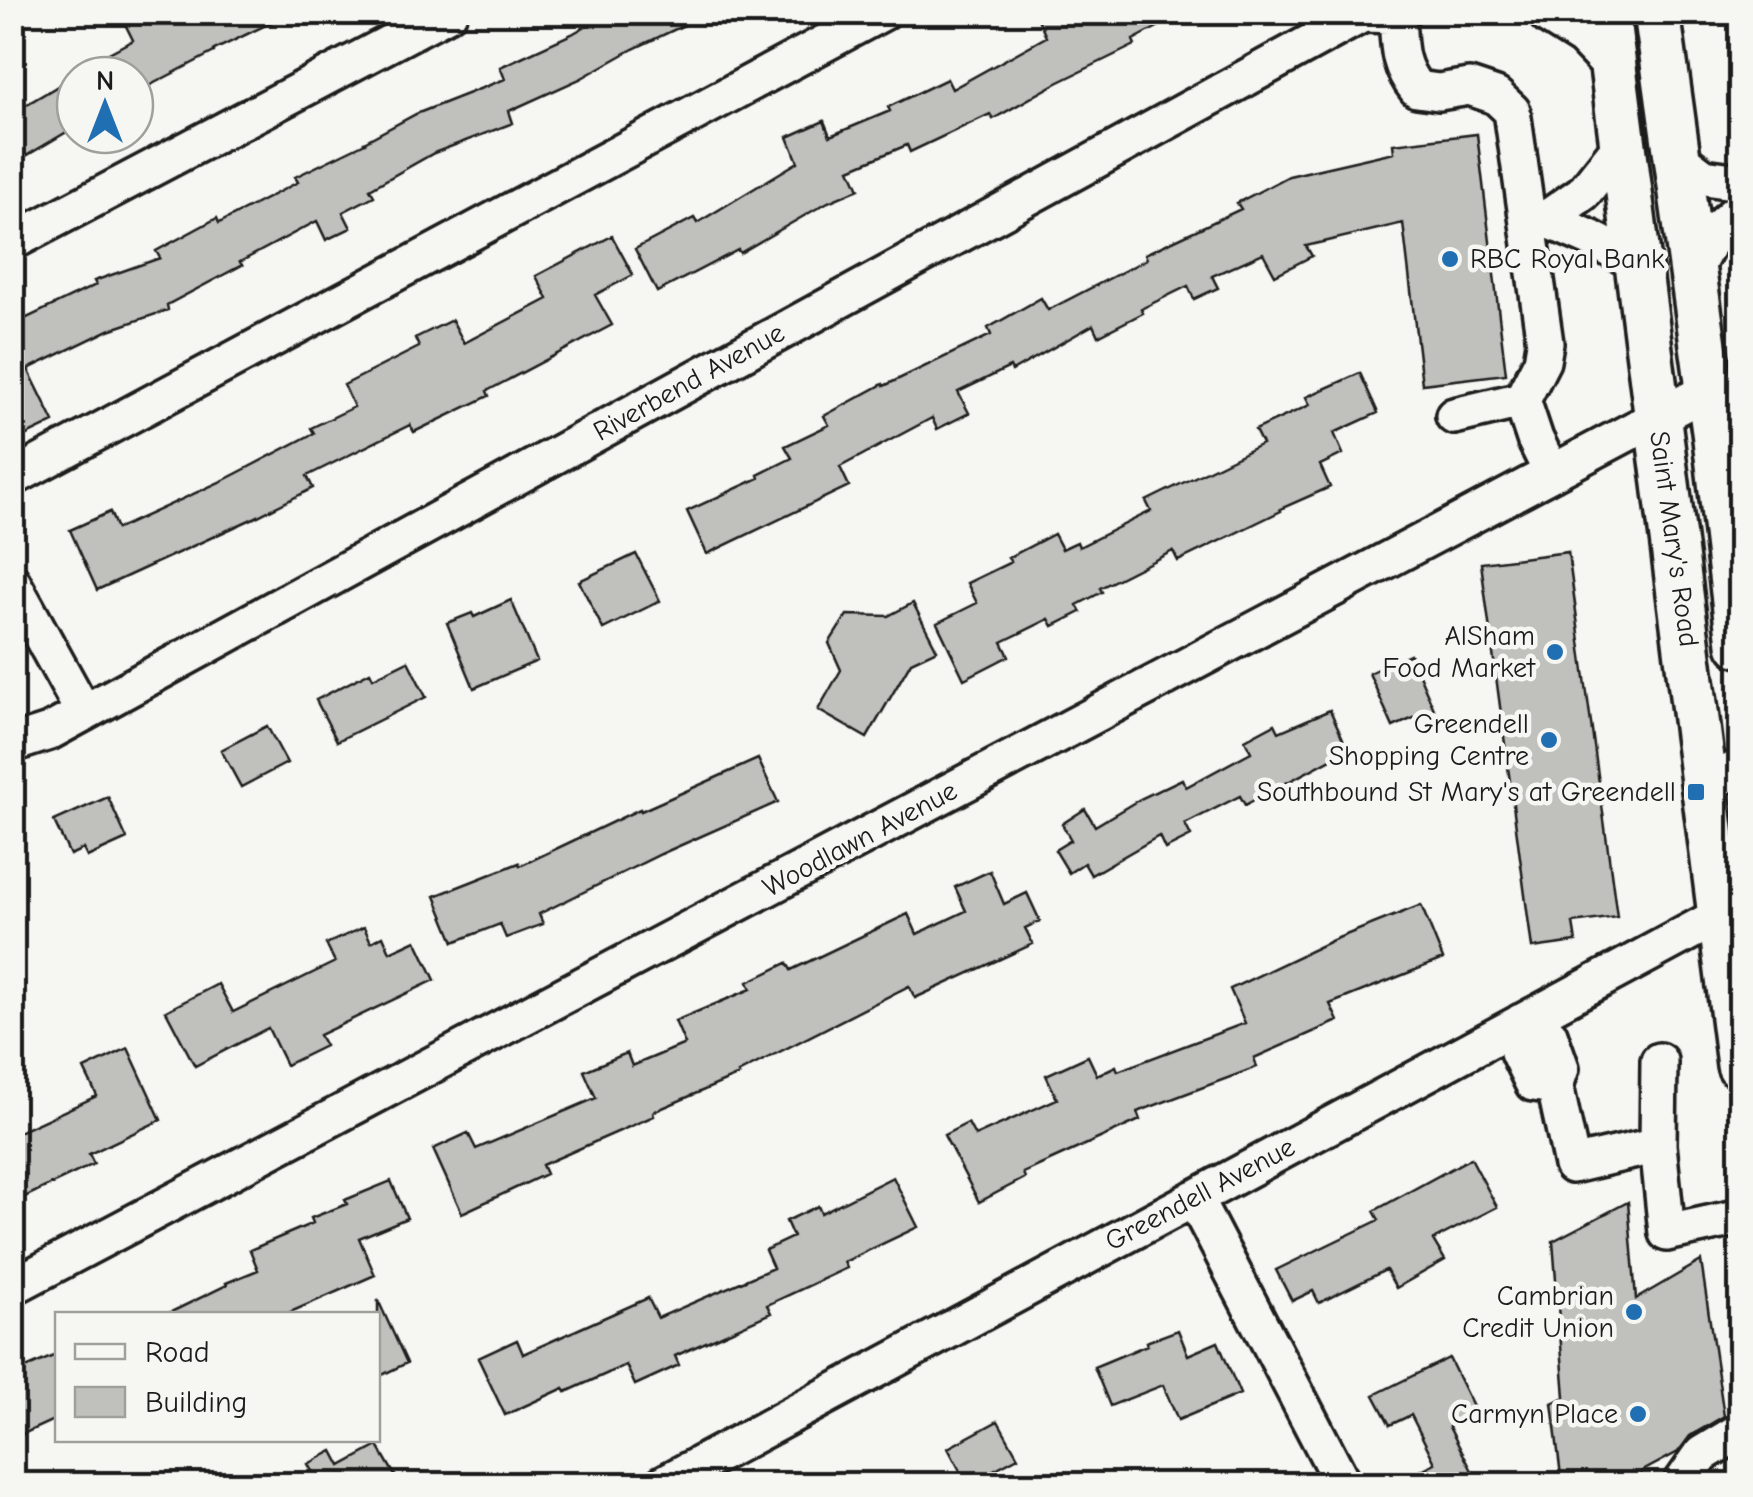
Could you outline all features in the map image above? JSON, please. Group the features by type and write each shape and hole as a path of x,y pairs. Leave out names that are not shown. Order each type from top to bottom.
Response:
{"main road":[{"path":"1551,12 1586,34 1612,61"},
{"name":"Saint Mary's Road","path":"1606,12 1657,417 1723,776 1740,1066"},
{"name":"Saint Mary's Road","path":"1657,12 1707,391 1728,434 1740,644"}],"street":[{"path":"12,242 448,12"},
{"path":"12,478 884,12"},
{"path":"1377,13 1407,76 1418,89 1439,92 1469,87 1496,96 1512,111 1538,221 1545,344 1542,362 1522,400 1552,473"},
{"name":"Riverbend Avenue","path":"12,744 49,732 1377,13"},
{"path":"1538,221 1583,193 1622,144"},
{"path":"1676,156 1704,177 1740,182"},
{"path":"1692,274 1714,232 1740,209"},
{"path":"1538,221 1590,238 1637,263"},
{"name":"Woodlawn Avenue","path":"12,1287 1707,391"},
{"path":"1454,416 1522,400"},
{"path":"12,582 84,713"},
{"name":"Greendell Avenue","path":"663,1484 1731,913"},
{"path":"1522,1027 1518,1052 1533,1083 1554,1086 1572,1165 1658,1145"},
{"path":"1659,1061 1658,1145 1667,1233 1740,1217"},
{"path":"1194,1198 1343,1484"},
{"path":"1682,1484 1702,1454 1740,1431"}],"building":[{"path":"142,12 293,12 155,83 155,55 105,55 133,40 124,22"},
{"path":"610,12 712,12 509,111 513,123 434,153 370,189 374,196 343,212 351,228 326,240 317,221 167,305 168,310 109,330 28,369 54,422 12,442 12,325 96,285 94,281 160,258 156,251 217,218 219,223 298,182 295,177 416,114 505,79 500,67"},
{"path":"1035,12 1186,12 1133,40 1135,45 993,119 990,114 910,152 907,145 850,169 859,189 657,292 635,249 694,218 697,223 798,162 788,137 824,121 830,136 890,111 888,107 947,79 952,89 1046,37"},
{"path":"55,88 55,139 26,156 12,134 12,113"},
{"path":"1477,134 1506,374 1422,384 1403,223 1306,246 1312,256 1275,275 1263,253 1212,276 1218,288 1194,299 1188,286 1098,336 1093,325 1012,371 1010,367 958,392 969,413 937,429 932,418 840,467 849,486 707,554 687,511 792,458 785,446 829,425 824,416 883,384 991,335 988,328 1041,298 1048,310 1147,259 1145,254 1241,209 1237,203 1289,176 1394,152 1393,144"},
{"path":"612,236 633,275 595,295 612,325 487,391 489,396 414,432 410,425 307,476 313,488 97,590 70,530 110,512 117,529 314,433 311,428 354,407 344,385 419,347 415,338 452,320 464,343 548,299 536,276"},
{"path":"1360,373 1378,413 1334,433 1343,454 1320,465 1330,487 1178,561 1173,551 1100,588 1102,592 1077,605 1081,612 1053,626 1049,619 1002,642 1009,656 964,679 937,623 977,603 967,583 1011,562 1008,558 1054,534 1062,549 1077,542 1079,547 1151,511 1146,501 1262,444 1255,430 1310,405 1306,397"},
{"name":"Greendell Shopping Centre","path":"1568,552 1617,917 1573,923 1576,942 1532,948 1481,563"},
{"path":"636,554 660,601 603,629 579,581"},
{"path":"511,600 537,661 474,688 447,623 472,613 474,617"},
{"path":"913,603 937,650 911,662 867,738 818,710 841,670 829,643 847,615 888,616"},
{"path":"1410,654 1434,709 1393,727 1369,673"},
{"path":"408,661 426,697 337,741 316,700 370,672 373,678"},
{"path":"1330,710 1348,750 1245,805 1240,796 1185,824 1191,836 1165,849 1159,836 1091,875 1084,863 1069,873 1055,850 1071,840 1062,824 1085,809 1095,826 1182,779 1186,787 1251,752 1245,740 1275,724 1279,732"},
{"path":"267,726 287,763 241,787 221,750"},
{"path":"758,759 778,802 539,914 543,924 506,938 500,924 454,942 435,896 519,863 520,866"},
{"path":"108,797 127,839 87,857 83,849 70,855 54,821"},
{"path":"990,871 1004,904 1027,893 1040,921 1025,928 1033,944 915,998 909,986 739,1075 542,1165 546,1174 462,1213 433,1149 468,1133 476,1149 596,1098 584,1071 627,1053 632,1066 685,1044 675,1021 751,989 748,982 787,963 791,970 908,914 917,934 966,911 955,887"},
{"path":"1421,905 1443,959 1330,1004 1338,1021 1254,1058 1257,1067 1137,1112 1140,1120 1023,1173 1025,1178 979,1202 944,1135 968,1123 975,1136 1057,1099 1046,1075 1088,1056 1097,1075 1116,1066 1118,1071 1245,1023 1230,989 1333,940"},
{"path":"364,927 371,942 383,936 390,952 416,940 435,980 319,1035 325,1046 286,1065 268,1028 195,1066 166,1011 218,984 233,1012 335,962 326,944"},
{"path":"128,1048 161,1120 89,1154 94,1164 12,1203 12,1135 97,1096 84,1069"},
{"path":"1471,1158 1497,1207 1433,1240 1445,1260 1396,1288 1386,1270 1319,1303 1313,1291 1292,1301 1276,1270 1379,1220 1374,1211"},
{"path":"893,1177 918,1227 844,1262 847,1268 767,1305 771,1313 675,1356 679,1365 635,1385 626,1365 505,1415 478,1358 517,1340 523,1354 648,1298 658,1318 773,1268 765,1250 793,1237 786,1221 818,1206 821,1213"},
{"path":"391,1181 407,1218 359,1238 375,1275 291,1312 171,1312 258,1270 250,1250 313,1223 311,1218 347,1204 345,1200"},
{"path":"1628,1202 1636,1299 1701,1261 1724,1416 1690,1436 1678,1452 1641,1472 1642,1484 1562,1484 1552,1403 1565,1397 1553,1241"},
{"path":"378,1300 407,1363 380,1376 380,1312"},
{"path":"1178,1330 1188,1355 1218,1342 1240,1394 1178,1420 1163,1385 1110,1406 1094,1367"},
{"path":"55,1355 55,1419 12,1439 12,1374"},
{"path":"1449,1358 1476,1413 1449,1427 1479,1484 1394,1484 1435,1463 1411,1415 1390,1425 1374,1395"},
{"path":"998,1421 1018,1457 967,1484 948,1448"},
{"path":"378,1446 400,1484 308,1484 317,1480 308,1464 333,1451 341,1466"}],"place":[{"name":"RBC Royal Bank","path":"1450,259"},
{"name":"AlSham Food Market","path":"1555,652"},
{"name":"Greendell Shopping Centre","path":"1549,740"},
{"name":"Southbound St Mary's at Greendell","path":"1696,792"},
{"name":"Cambrian Credit Union","path":"1634,1312"},
{"name":"Carmyn Place","path":"1638,1414"}]}
